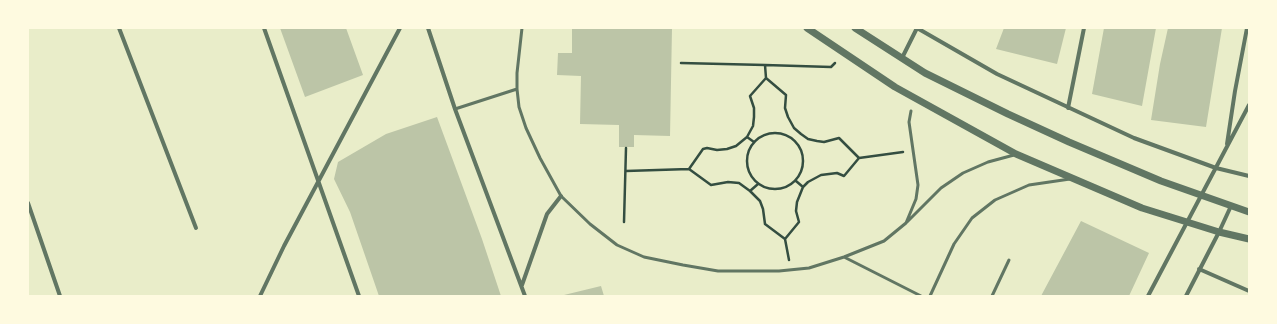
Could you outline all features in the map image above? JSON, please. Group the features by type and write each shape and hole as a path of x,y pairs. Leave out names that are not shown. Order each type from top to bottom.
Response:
{"street":[{"path":"119,28 196,228"},
{"path":"264,28 359,296"},
{"path":"260,296 284,246 319,183 400,28"},
{"path":"428,28 455,109 525,296"},
{"path":"807,28 895,87 1016,154 1142,208 1219,232 1249,239"},
{"path":"855,28 925,73 1069,142 1161,182 1249,212"},
{"path":"902,58 917,28 997,74 1134,138 1216,168 1249,176"},
{"path":"1068,108 1084,28"},
{"path":"1226,149 1247,28"},
{"path":"1148,296 1249,105"},
{"path":"522,285 547,214 562,196"},
{"path":"28,203 60,296"},
{"path":"1186,296 1231,206"},
{"path":"1199,269 1249,291"}],"lane":[{"path":"522,28 517,89 526,128 540,158 562,196 590,224 617,245 644,257 718,271 810,268 844,257 884,241 906,223 941,188 963,173 988,162 1016,154"},
{"path":"455,109 517,89"},
{"path":"906,223 916,199 918,185 909,122 911,111"},
{"path":"930,296 954,244 972,218 995,200 1029,185 1073,178"},
{"path":"844,257 922,296"},
{"path":"992,296 1009,260"}],"path":[{"path":"681,63 830,67 835,63"},
{"path":"765,65 766,78 786,95 785,108 794,128 808,139 824,142 839,138 859,158"},
{"path":"689,169 703,149 727,149 736,146 747,137 753,126 754,117 754,108 750,96 766,78"},
{"path":"774,132 785,134 795,140 801,149 804,160 802,172 795,181 787,187 777,189 767,188 758,184 750,175 747,164 748,152 754,142 763,135 774,132"},
{"path":"747,137 754,142"},
{"path":"624,222 626,148"},
{"path":"785,239 799,222 796,202 803,187 808,182 821,175 837,173 844,176 859,158 914,150"},
{"path":"626,171 689,169 710,185 728,182 739,183 760,201 763,209 765,224 785,239 790,269"},
{"path":"795,181 803,187"},
{"path":"750,191 758,184"}],"building":[{"path":"280,28 346,28 363,75 305,97"},
{"path":"572,28 672,28 670,136 634,135 634,147 619,147 619,125 580,124 581,76 557,75 558,53 572,53"},
{"path":"1004,28 1066,28 1057,64 996,49"},
{"path":"1104,28 1156,28 1142,106 1092,94"},
{"path":"1168,28 1222,28 1206,127 1151,120 1160,64"},
{"path":"437,117 482,239 501,296 379,296 350,212 334,179 338,162 386,134"},
{"path":"1081,221 1149,253 1129,296 1041,296"},
{"path":"601,286 604,296 564,296 564,295"}]}
